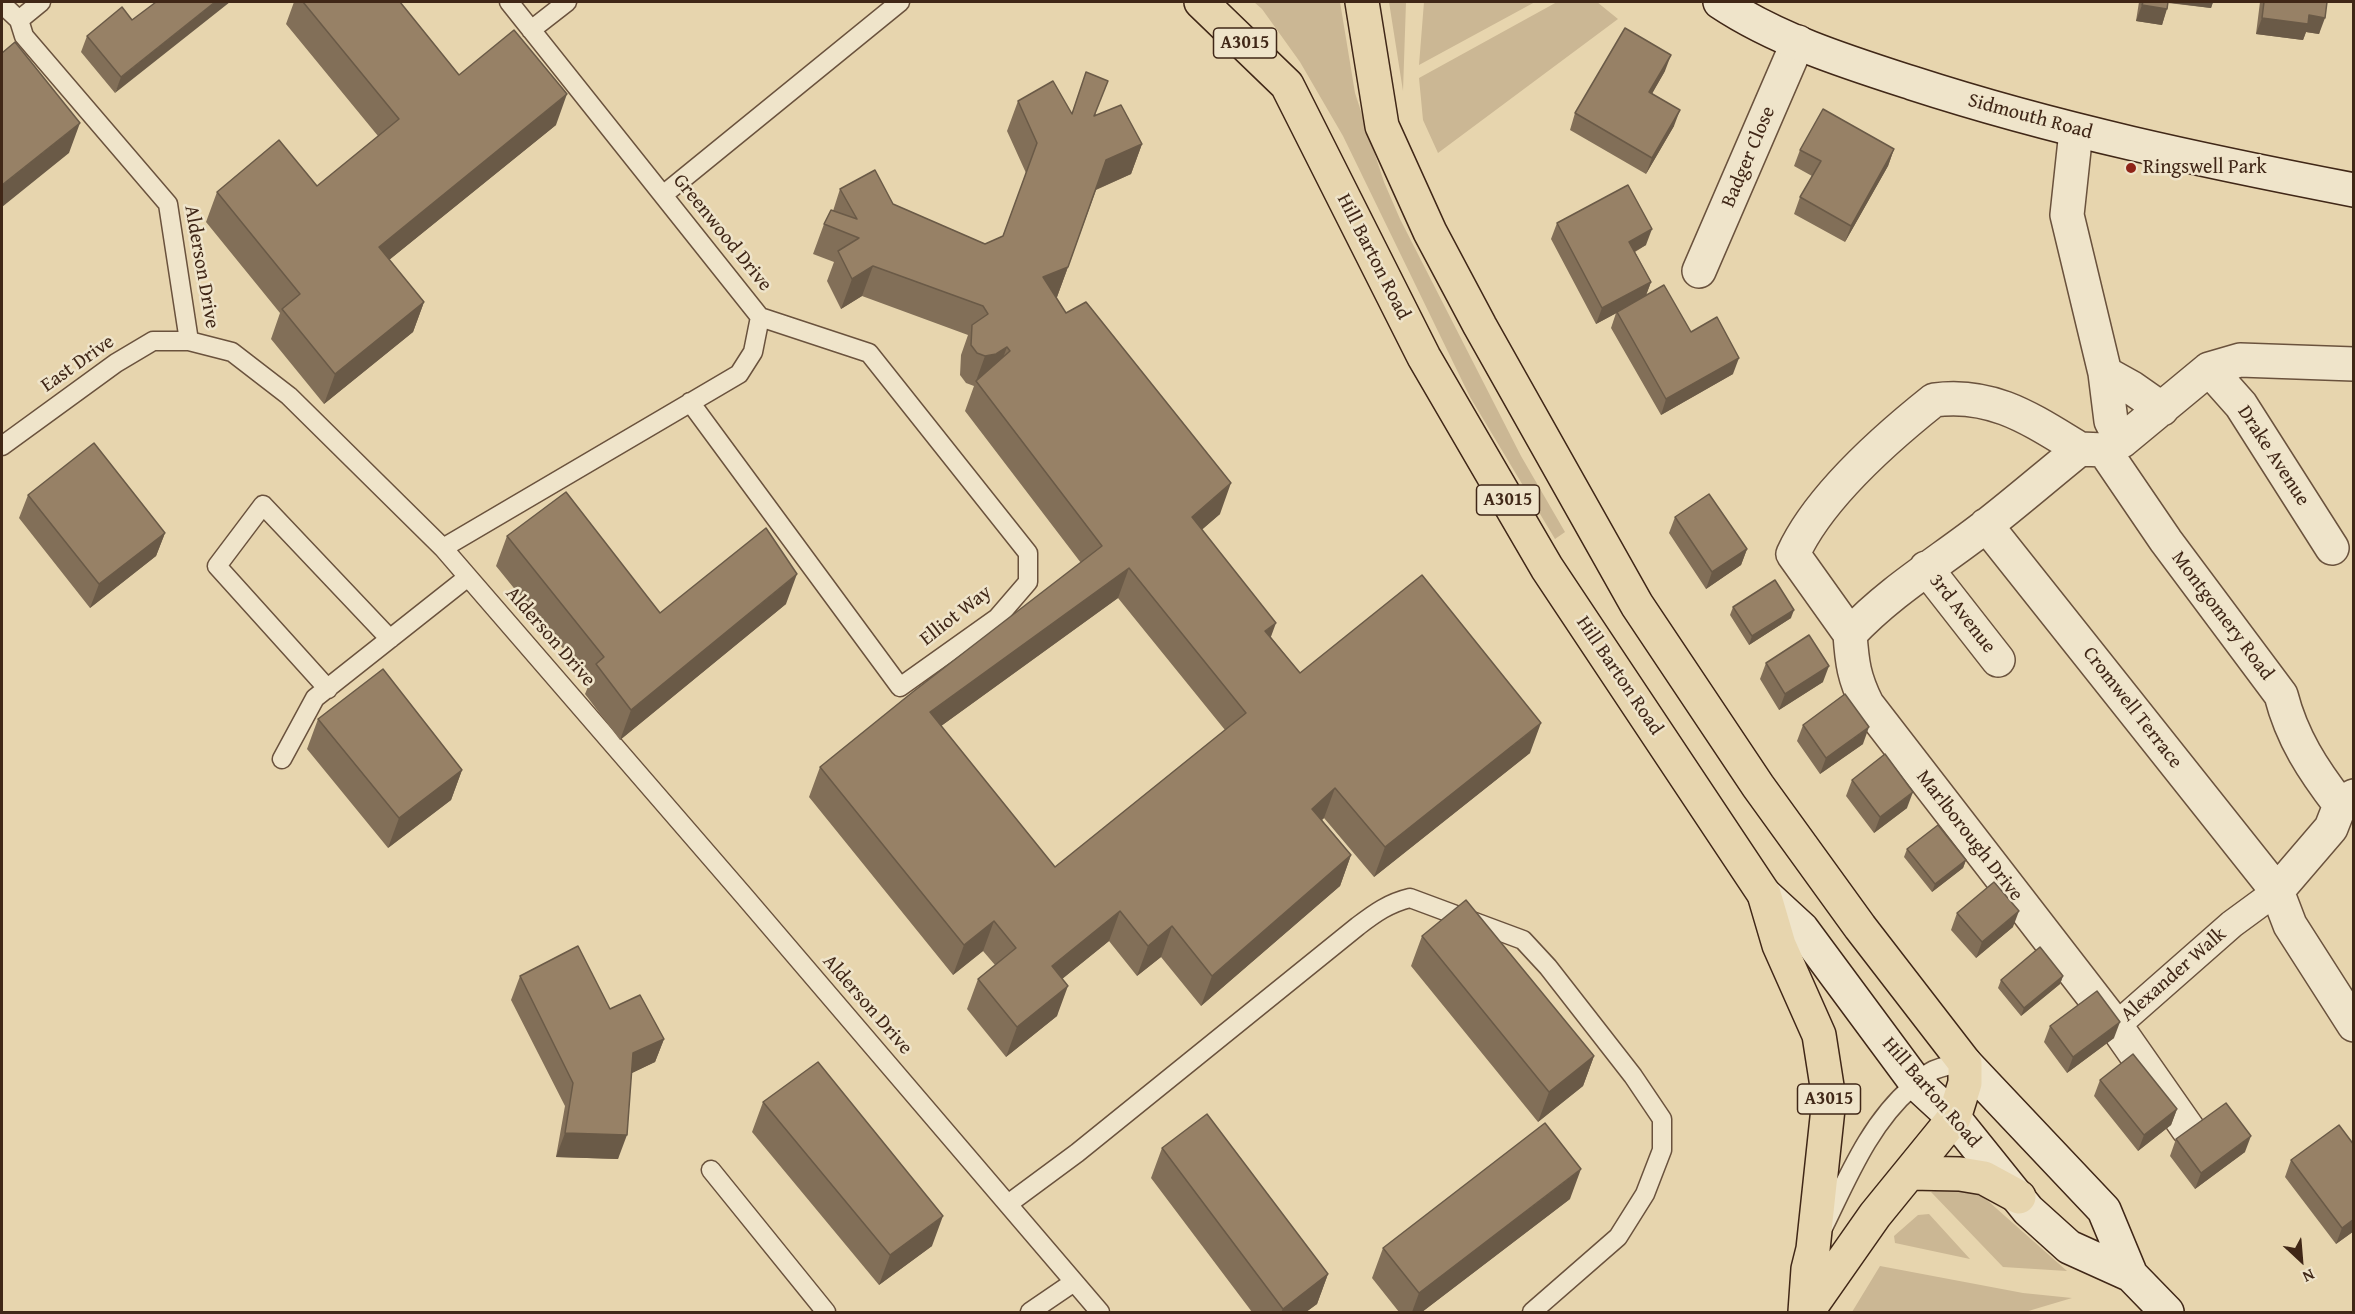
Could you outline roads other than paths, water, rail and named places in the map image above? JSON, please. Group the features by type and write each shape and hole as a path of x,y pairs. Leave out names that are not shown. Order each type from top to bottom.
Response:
{"main road":[{"name":"Hill Barton Road","path":"1201,2 1287,85 1424,357 1547,568 1764,894"},
{"name":"Hill Barton Road","path":"1362,2 1382,126 1425,221 1480,326 1637,605 1758,786 1860,927 1965,1063"},
{"name":"A3015","path":"1764,894 1779,945 1819,1035 1829,1099 1813,1249 1808,1269 1806,1312"},
{"name":"A3015","path":"1806,1312 1875,1215 1954,1118 1965,1083 1965,1063"},
{"path":"1910,1173 1960,1174 1984,1178 2019,1197"}],"street":[{"name":"Sidmouth Road","path":"1720,2 1798,42 1957,98 2076,131 2190,158 2354,190"},
{"name":"Badger Close","path":"1699,271 1798,42"},
{"path":"2076,131 2067,215 2105,373 2111,421 2102,446"},
{"path":"1850,634 1866,617 1926,568 2102,446 2162,409 2209,369 2240,360 2354,364"},
{"name":"Drake Avenue","path":"2209,369 2241,405 2332,548"},
{"path":"2105,373 2162,409"},
{"name":"Marlborough Drive","path":"2102,446 2020,412 1983,400 1944,398 1934,400 1871,454 1817,513 1802,534 1793,554 1850,634 1856,682 1867,704 2116,1026"},
{"name":"Montgomery Road","path":"2102,446 2166,541 2281,695 2288,723 2316,774 2347,800"},
{"name":"Cromwell Terrace","path":"1986,525 2277,891 2290,925 2354,1025"},
{"name":"3rd Avenue","path":"1926,568 1998,660"},
{"path":"2277,891 2331,828 2347,800"},
{"name":"Alexander Walk","path":"2188,1129 2116,1026 2232,924 2277,891"},
{"name":"Hill Barton Road","path":"1764,894 1802,929 1916,1083 1954,1118 2028,1210 2069,1247 2131,1275 2167,1312"},
{"name":"Hill Barton Road","path":"1965,1063 2104,1210 2131,1275"}],"lane":[{"path":"19,20 41,2"},
{"name":"Greenwood Drive","path":"443,548 739,374 753,352 760,317 509,2"},
{"path":"531,30 567,2"},
{"path":"663,195 900,2"},
{"name":"Alderson Drive","path":"2,4 19,20 24,36 168,204 189,341 232,352 289,396 443,548 1100,1312"},
{"name":"Elliot Way","path":"690,402 900,687 997,618 1028,582 1028,553 869,353 760,317"},
{"name":"East Drive","path":"2,446 116,363 153,341 189,341"},
{"path":"328,690 217,566 263,506 390,639"},
{"path":"282,759 315,698 468,577"},
{"path":"1008,1204 1086,1145 1358,926 1378,911 1395,902 1410,898 1523,940 1548,967 1619,1058 1662,1119 1662,1150 1645,1194 1618,1237 1532,1312"},
{"path":"1813,1249 1846,1180 1882,1117 1896,1100 1931,1071 1948,1065 1965,1063"},
{"path":"711,1170 826,1312"},
{"path":"1030,1312 1074,1282"}],"place":[{"name":"Ringswell Park","path":"2131,168"}]}
